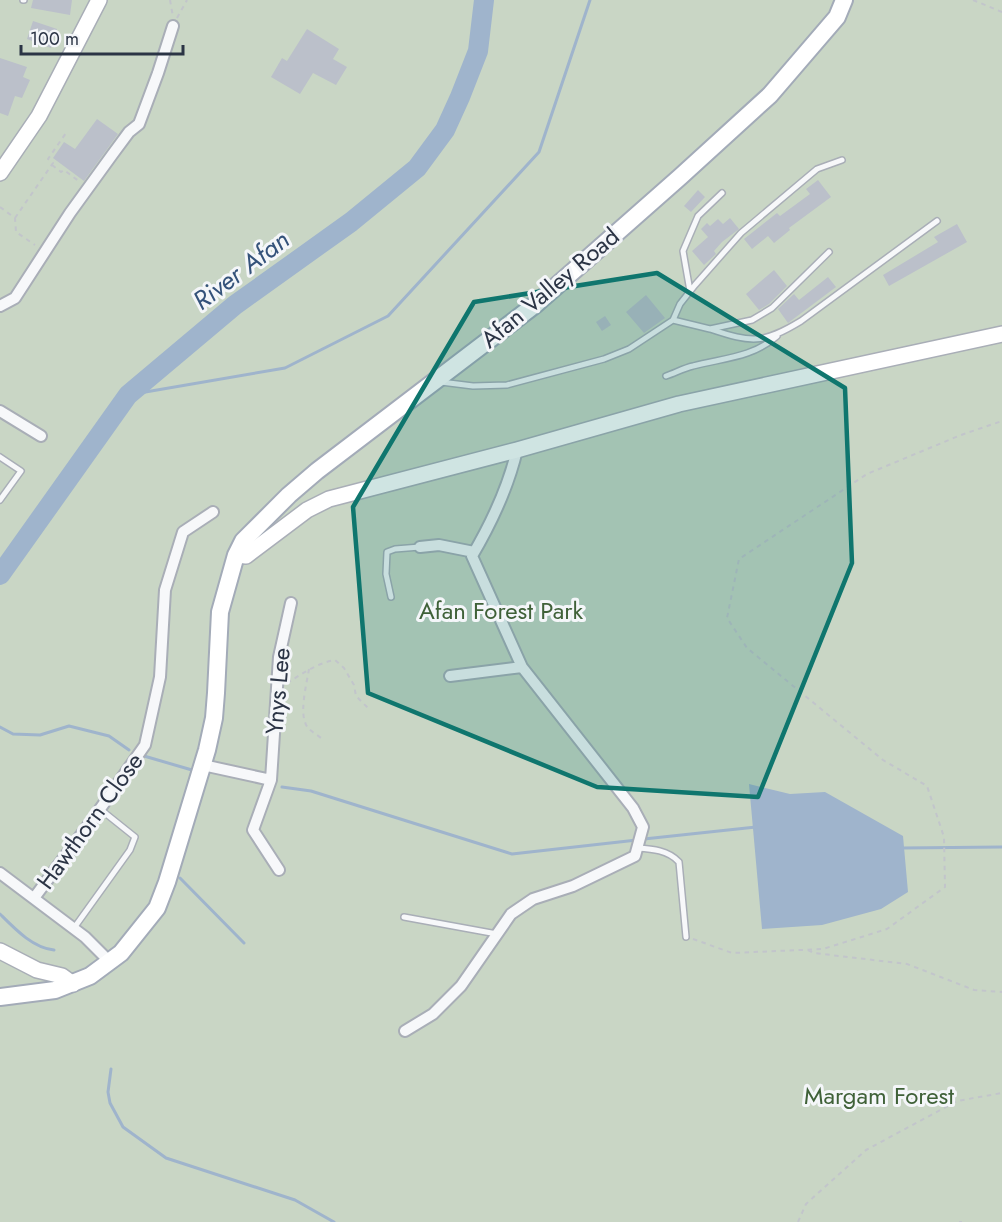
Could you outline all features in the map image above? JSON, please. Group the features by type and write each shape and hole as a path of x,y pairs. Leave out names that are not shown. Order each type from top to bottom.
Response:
{"main road":[{"path":"0,173 39,116 99,0"},
{"name":"Afan Valley Road","path":"0,998 54,990 73,984 110,962 128,946 157,908 203,765 214,718 220,612 236,555 243,541 296,489 536,304 770,95 837,17 844,0"},
{"path":"236,555 246,556 307,510 329,499 517,450 679,404 1002,334"},
{"path":"0,951 37,970 62,976 73,984"}],"street":[{"path":"0,306 15,298 123,138 139,124 173,26"},
{"path":"0,411 41,436"},
{"path":"405,1031 433,1014 461,986 511,914 533,899 573,886 635,856 643,827 633,808 522,667 472,556 488,530 510,478 517,450"},
{"name":"Hawthorn Close","path":"34,898 145,745 160,677 165,590 183,532 213,512"},
{"path":"420,547 439,545 474,552"},
{"name":"Ynys Lee","path":"279,870 253,830 271,780 279,657 291,603"},
{"path":"450,676 522,667"},
{"path":"203,765 271,780"},
{"name":"Hawthorn Close","path":"0,873 74,928 110,962"}],"lane":[{"path":"436,381 473,386 507,385 604,359 629,349 673,320 680,304 690,291 741,233 818,169 842,160"},
{"path":"690,291 683,251 698,216 722,193"},
{"path":"666,376 692,366 743,356 765,347 778,335 801,321 937,221"},
{"path":"710,329 752,320 772,308 829,252"},
{"path":"673,320 737,338 756,340 778,335"},
{"path":"0,457 21,471 0,500"},
{"path":"391,597 386,574 387,552 420,547"},
{"path":"74,928 130,850 135,837 100,809"},
{"path":"639,842 674,856 679,862 686,937"},
{"path":"404,917 497,934"}],"path":[{"path":"170,0 173,26"},
{"path":"173,26 188,0"},
{"path":"973,0 1002,12"},
{"path":"66,133 48,159 61,172 64,170 88,188"},
{"path":"45,252 16,232 15,218 52,165"},
{"path":"0,207 15,218"},
{"path":"686,937 732,953 823,949 887,929 945,887 944,837 927,786 883,760 747,648 727,618 740,559 867,474 961,435 1002,421"},
{"path":"277,689 309,669 335,660 344,668 354,685 356,696 368,708"},
{"path":"309,669 304,721 310,730 321,738"},
{"path":"808,950 814,954 908,964 974,990 1002,992"},
{"path":"798,1222 806,1204 867,1150 957,1101 1002,1093"}],"highlighted area":[{"path":"657,273 845,388 852,563 758,797 597,787 368,693 353,507 474,302"}],"green space":[{"name":"Afan Forest Park","path":"0,0 1002,0 1002,1222 0,1222"}],"water":[{"path":"749,784 790,794 825,792 903,836 908,892 881,909 822,925 762,929"}],"building":[{"path":"33,0 72,0 70,15 31,8"},
{"path":"33,21 57,29 51,48 27,39"},
{"path":"307,29 339,49 333,59 347,67 336,85 313,73 300,94 271,77 282,58 287,61"},
{"path":"0,58 27,67 23,77 30,80 22,98 15,96 8,116 0,113"},
{"path":"97,119 118,134 84,181 53,158 64,142 75,149"},
{"path":"818,180 831,197 789,228 790,230 774,243 768,236 752,249 744,239 777,213 780,216 810,194 806,189"},
{"path":"698,190 705,197 691,212 684,206"},
{"path":"730,218 739,229 722,242 714,251 716,254 704,265 692,251 708,237 701,229 707,223 710,226 718,219 723,224"},
{"path":"957,224 967,242 889,286 883,275 938,242 934,237"},
{"path":"774,270 787,286 769,304 759,310 746,294"},
{"path":"828,277 836,287 788,323 778,309 794,294 799,300"},
{"path":"646,295 665,318 644,333 626,312"},
{"path":"605,316 611,325 602,331 596,322"}],"waterway":[{"name":"River Afan","path":"0,575 128,395 235,305 351,222 417,168 445,130 460,97 478,51 484,0"},
{"path":"128,395 285,368 388,316 539,152 590,0"},
{"path":"0,727 13,734 40,735 69,726 109,736 129,750"},
{"path":"144,756 192,770"},
{"path":"282,787 311,791 512,854 637,840"},
{"path":"644,839 756,827"},
{"path":"902,848 1002,847"},
{"path":"180,878 244,943"},
{"path":"0,914 32,942 54,950"},
{"path":"111,1069 108,1092 110,1103 123,1127 166,1158 295,1200 334,1222"}],"park label":[{"name":"Margam Forest","path":"879,1096"}]}
